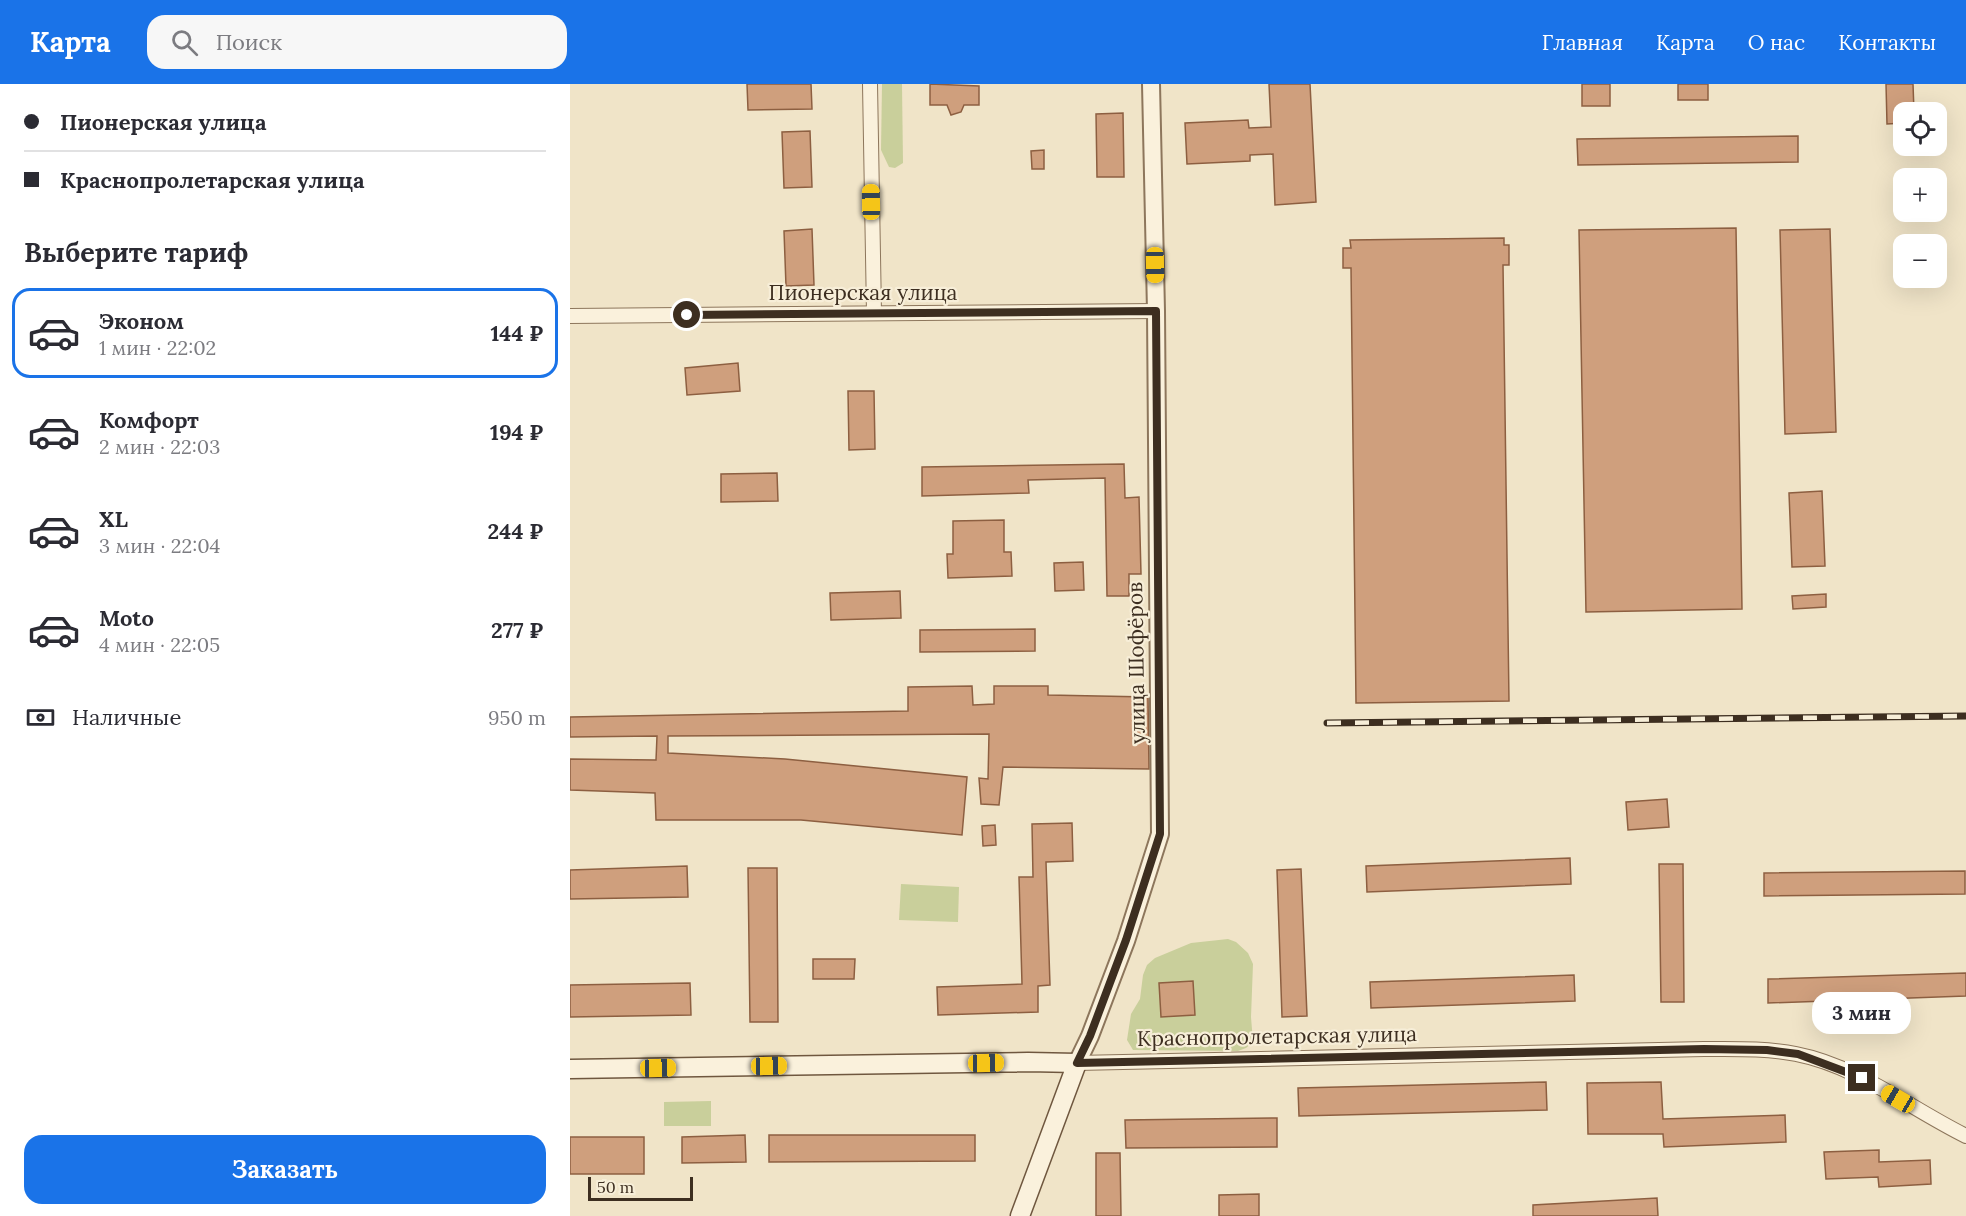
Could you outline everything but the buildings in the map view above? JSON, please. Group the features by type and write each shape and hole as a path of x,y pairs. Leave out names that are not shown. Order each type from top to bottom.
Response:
{"main road":[{"name":"Краснопролетарская улица","path":"570,1069 1077,1063"},
{"name":"улица Шофёров","path":"1020,1216 1077,1063"}],"street":[{"path":"870,84 874,313"},
{"name":"улица Шофёров","path":"1077,1063 1090,1036 1126,940 1160,834 1156,311 1151,84"},
{"name":"Пионерская улица","path":"570,316 1156,311"},
{"name":"Краснопролетарская улица","path":"1077,1063 1704,1049 1767,1050 1798,1054 1862,1078 1966,1136"}],"green space":[{"path":"882,84 902,84 903,163 895,168 889,167 881,150"},
{"path":"901,884 959,887 958,922 899,920"},
{"path":"1228,939 1236,942 1248,953 1253,964 1251,1017 1253,1042 1238,1051 1133,1050 1127,1040 1131,1014 1140,999 1143,975 1147,965 1155,958 1191,943"},
{"path":"711,1101 711,1126 664,1126 664,1102"}],"railway":[{"path":"1327,723 1966,716"}],"route":[{"path":"687,315 1156,311 1160,834 1126,940 1090,1036 1077,1063 1704,1049 1767,1050 1798,1054 1862,1078"}]}
